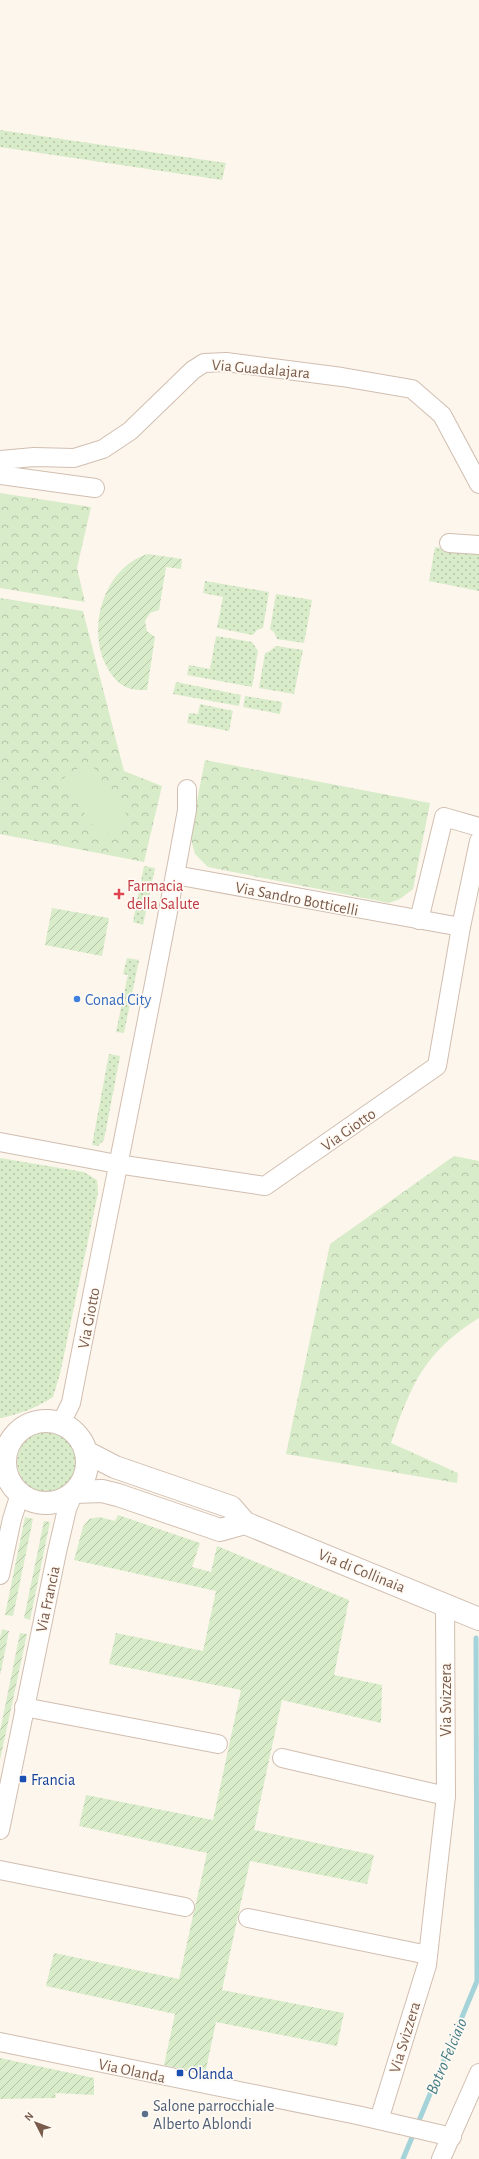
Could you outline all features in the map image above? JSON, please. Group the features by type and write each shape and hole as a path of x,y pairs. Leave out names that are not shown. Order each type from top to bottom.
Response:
{"street":[{"name":"Via Guadalajara","path":"0,460 34,457 74,458 103,449 130,430 193,370 204,363 226,362 342,377 412,389 442,415 479,484"},
{"path":"0,475 95,488"},
{"path":"449,543 479,545"},
{"name":"Via Giotto","path":"61,1423 71,1403 117,1164 142,1051 176,875 187,810 187,789"},
{"path":"419,920 444,816 479,827"},
{"path":"461,927 479,841"},
{"name":"Via Sandro Botticelli","path":"176,875 461,927"},
{"name":"Via Giotto","path":"117,1164 265,1186 437,1066 461,927"},
{"path":"0,1142 117,1164"},
{"path":"0,1575 9,1482 5,1466 5,1456 9,1444 9,1435 38,1422 53,1421 61,1423 73,1431 81,1441 86,1452 88,1463 82,1482 74,1492"},
{"name":"Via di Collinaia","path":"86,1452 115,1467 231,1508 245,1523 479,1619"},
{"path":"9,1482 32,1500 42,1502 54,1501 74,1492 102,1491 118,1495 220,1530 245,1523"},
{"name":"Via Francia","path":"0,1830 57,1552 67,1509 74,1492"},
{"name":"Via Svizzera","path":"382,2120 427,1965 446,1796 445,1604"},
{"path":"24,1707 218,1744"},
{"path":"282,1758 446,1796"},
{"path":"0,1870 185,1908"},
{"path":"248,1918 428,1955"},
{"name":"Via Olanda","path":"0,2042 382,2120 452,2137"},
{"path":"441,2159 479,2073"}],"green space":[{"path":"0,130 226,163 222,180 0,147"},
{"path":"0,493 91,507 77,568 85,602 0,588"},
{"path":"435,547 479,553 479,591 429,581"},
{"path":"148,554 182,559 181,569 166,567 159,610 150,613 145,621 147,631 155,637 147,690 138,690 121,685 107,667 101,651 98,635 99,618 103,601 110,585 120,572 133,561"},
{"path":"205,581 269,592 263,628 257,630 253,635 217,628 223,597 203,593"},
{"path":"276,594 312,600 304,643 277,639 274,632 270,629"},
{"path":"0,598 83,611 124,771 162,786 144,862 0,834"},
{"path":"216,636 252,642 258,651 252,687 187,675 189,665 210,669"},
{"path":"276,646 303,650 294,694 259,688 265,653"},
{"path":"176,682 241,695 239,706 173,694"},
{"path":"245,696 282,702 280,714 243,707"},
{"path":"200,704 233,711 229,731 187,723 189,713 198,714"},
{"path":"205,760 430,803 413,889 400,899 389,903 208,867 195,854 190,836"},
{"path":"89,761 129,818 102,838 61,780"},
{"path":"144,866 155,868 143,925 133,922"},
{"path":"52,908 109,918 102,956 45,945"},
{"path":"127,958 139,960 124,1033 116,1032 128,975 123,974"},
{"path":"109,1054 120,1056 104,1140 98,1146 92,1145"},
{"path":"454,1156 479,1161 479,1318 460,1331 432,1357 413,1387 405,1404 391,1443 458,1473 457,1483 286,1454 330,1244"},
{"path":"0,1158 84,1172 97,1180 98,1193 60,1374 53,1397 28,1410 0,1418"},
{"path":"41,1432 53,1432 64,1437 72,1445 77,1456 75,1474 64,1487 53,1492 41,1492 30,1487 22,1479 17,1468 17,1456 22,1445 30,1437"},
{"path":"118,1515 200,1543 192,1567 211,1572 217,1546 349,1600 334,1675 382,1685 381,1723 282,1700 254,1830 374,1855 367,1884 250,1861 222,1990 344,2013 337,2046 216,2022 205,2074 164,2065 175,2014 46,1986 54,1953 179,1979 207,1853 79,1826 86,1795 213,1820 241,1690 109,1664 116,1633 203,1651 216,1591 74,1560 83,1527 89,1519 99,1517 115,1521"},
{"path":"25,1517 33,1519 13,1616 5,1615"},
{"path":"44,1521 50,1522 30,1620 24,1618"},
{"path":"2,1629 9,1631 0,1676 0,1638"},
{"path":"20,1633 27,1634 0,1760 0,1731"},
{"path":"0,2058 94,2078 94,2095 55,2093 56,2098 0,2099"}],"waterway":[{"name":"Botro Felciaio","path":"403,2159 477,1981 476,1638"}],"place":[{"name":"Farmacia della Salute","path":"119,894"},
{"name":"Conad City","path":"77,999"},
{"name":"Francia","path":"23,1779"},
{"name":"Olanda","path":"180,2073"},
{"name":"Salone parrocchiale Alberto Ablondi","path":"145,2114"}]}
